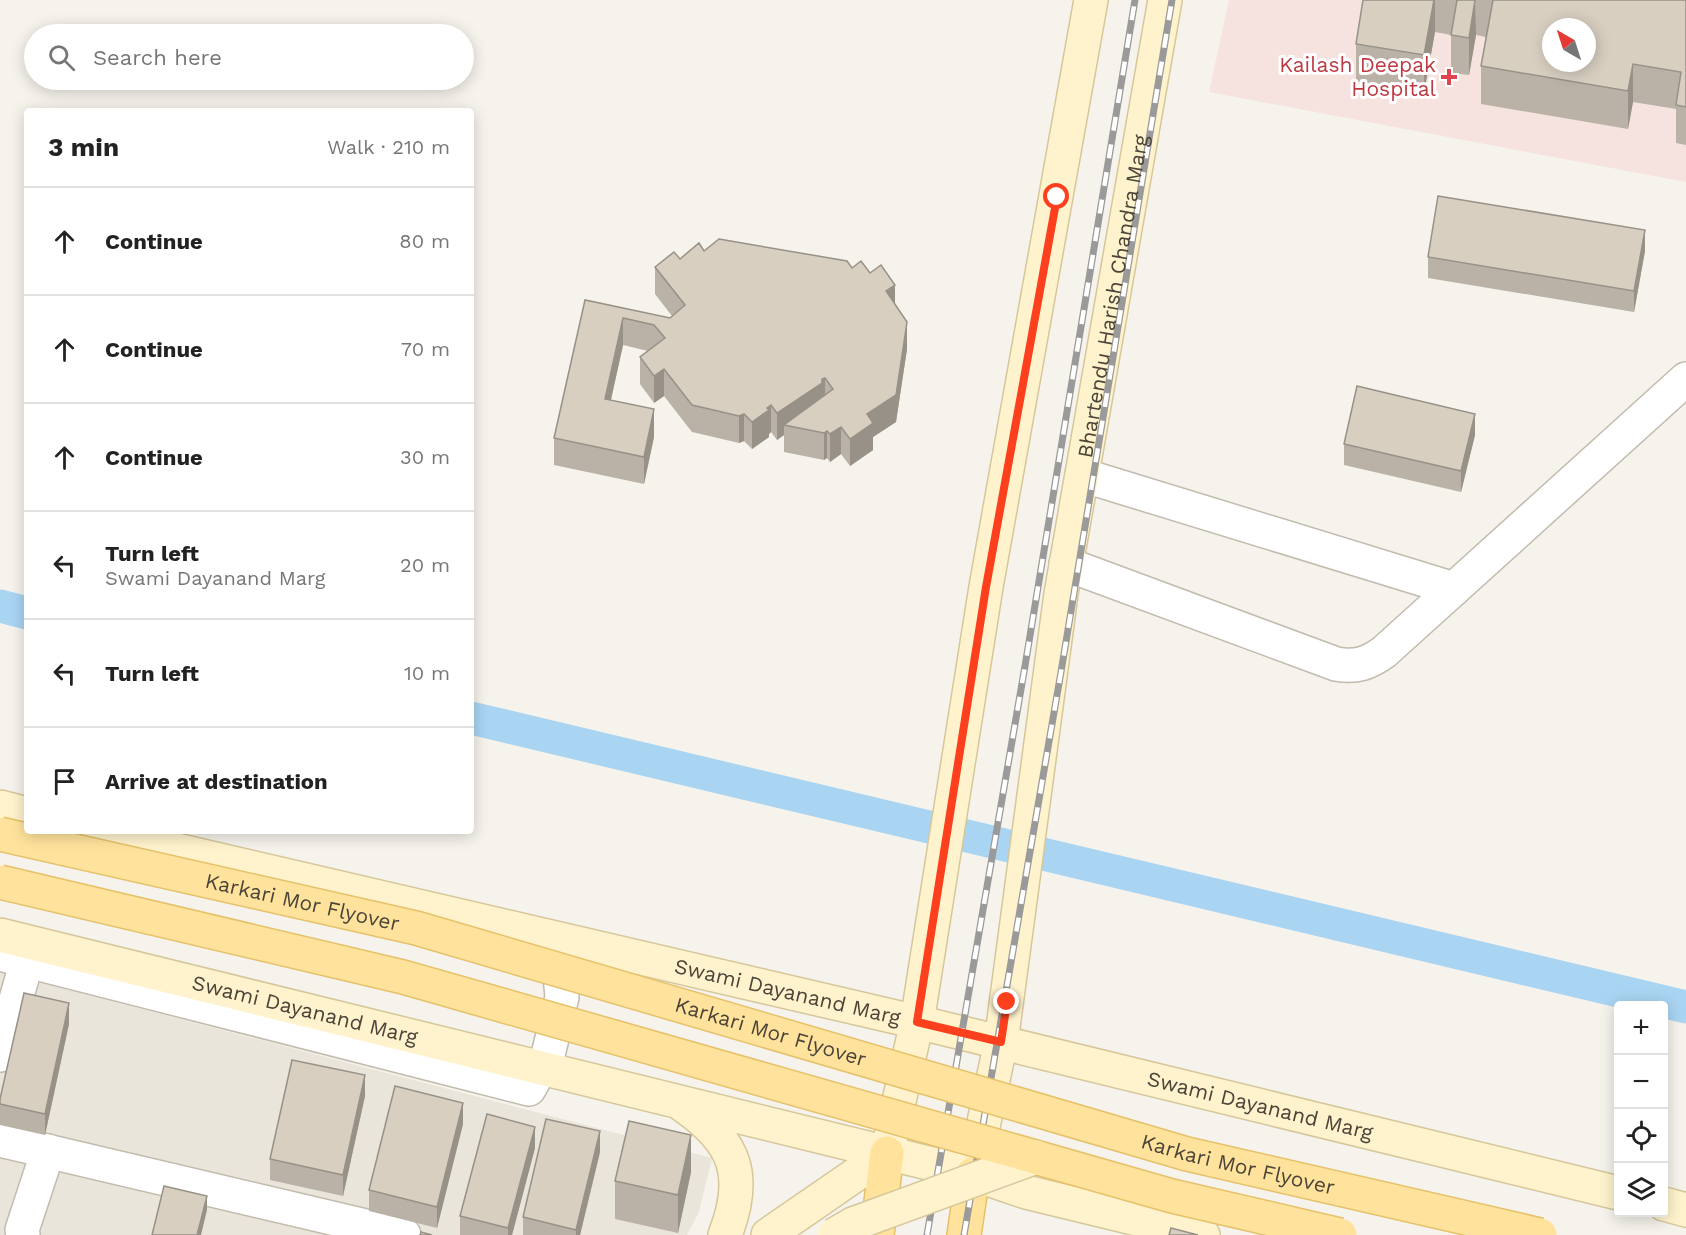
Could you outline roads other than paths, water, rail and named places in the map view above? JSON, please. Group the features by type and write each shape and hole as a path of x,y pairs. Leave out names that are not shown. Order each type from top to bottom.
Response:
{"main road":[{"path":"876,1235 887,1153 917,1022 986,587 1091,0"},
{"name":"Bhartendu Harish Chandra Marg","path":"1001,1042 1064,579 1165,0"},
{"path":"0,807 24,813"},
{"name":"Karkari Mor Flyover","path":"0,834 416,928 1187,1154 1540,1235"},
{"name":"Swami Dayanand Marg","path":"108,834 917,1022 1614,1192"},
{"path":"0,882 403,976 1172,1196 1340,1235"},
{"name":"Swami Dayanand Marg","path":"0,936 973,1174"},
{"path":"964,1235 973,1174 1001,1042"},
{"path":"676,1100 717,1133 731,1156 736,1174 736,1194 733,1215 725,1235"},
{"path":"768,1235 887,1153"},
{"path":"834,1235 854,1224 1036,1157"},
{"path":"973,1174 1026,1192 1203,1235"},
{"path":"1668,1205 1686,1210"}],"street":[{"path":"1064,579 1336,664 1349,666 1369,663 1384,652 1686,378"},
{"path":"1082,475 1454,589"},
{"path":"0,1054 13,957 529,1089 542,1068 555,1035 562,997 556,937"},
{"path":"0,1140 404,1235"},
{"path":"23,1235 22,1230 48,1151"}],"waterway":[{"path":"0,606 24,612"},
{"path":"474,719 1686,1007"}],"railway":[{"path":"927,1235 1025,666 1135,0"},
{"path":"964,1235 1061,672 1172,0"}],"place":[{"name":"Kailash Deepak Hospital","path":"1449,77"}]}
